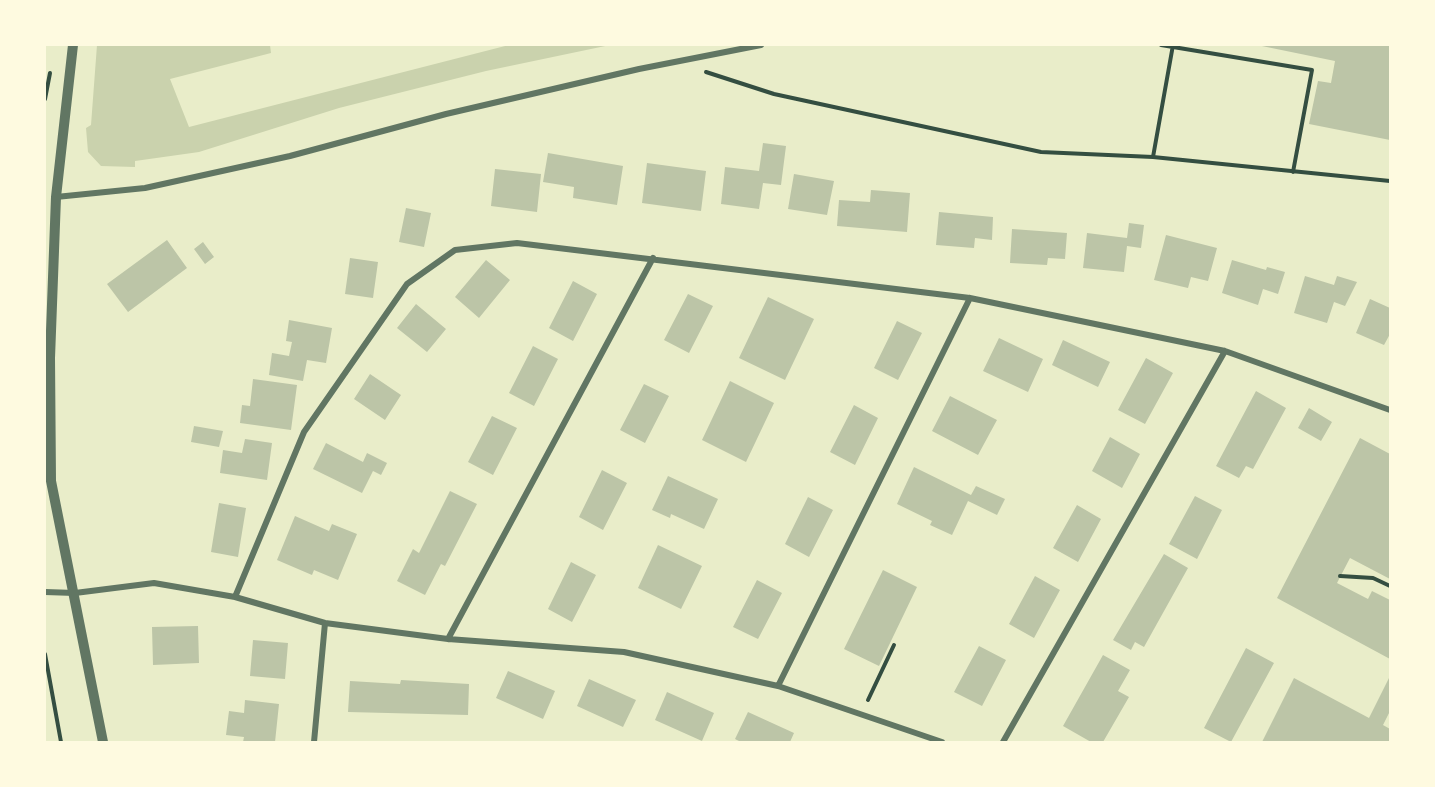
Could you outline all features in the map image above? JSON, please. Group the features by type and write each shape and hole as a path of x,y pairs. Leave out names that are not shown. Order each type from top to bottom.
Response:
{"street":[{"path":"73,45 56,197 48,486 75,593 103,742"},
{"path":"56,197 145,188 290,156 446,114 761,45"},
{"path":"235,597 304,432 407,284 455,250 506,244 653,258 970,298 1225,351 1390,410"},
{"path":"448,639 653,258"},
{"path":"778,686 970,298"},
{"path":"1003,742 1225,351"},
{"path":"45,592 75,593 154,583 235,597 325,623 448,639 624,652 778,686 942,742"},
{"path":"314,742 325,623"}],"path":[{"path":"1161,45 1312,70 1293,172"},
{"path":"1153,157 1173,46"},
{"path":"677,62 774,94 1041,152 1153,157 1390,181"},
{"path":"1340,576 1373,578 1390,586"},
{"path":"861,714 894,645"},
{"path":"45,654 61,742"}],"green space":[{"path":"97,45 270,45 271,53 170,79 189,127 509,45 610,45 486,71 339,108 199,152 135,161 135,167 101,166 88,152 86,128 91,125"}],"building":[{"path":"1257,45 1390,45 1390,140 1309,124 1318,81 1331,83 1335,61"},
{"path":"763,143 786,146 781,185 763,183 759,209 721,204 725,167 759,171"},
{"path":"548,153 623,166 617,205 573,198 574,187 543,182"},
{"path":"647,163 706,171 701,211 642,203"},
{"path":"495,169 541,174 537,212 491,206"},
{"path":"794,174 834,181 827,215 788,209"},
{"path":"871,190 910,193 907,232 837,226 839,200 870,202"},
{"path":"406,208 431,213 424,247 399,242"},
{"path":"939,212 993,217 992,240 975,238 974,248 936,245"},
{"path":"1129,223 1144,225 1141,248 1127,246 1124,272 1083,268 1087,233 1127,238"},
{"path":"1012,229 1067,233 1065,259 1048,258 1047,265 1010,263"},
{"path":"1166,235 1217,248 1208,281 1191,277 1188,288 1154,280"},
{"path":"167,240 187,268 128,312 107,284"},
{"path":"203,242 214,257 205,264 194,249"},
{"path":"350,258 378,262 373,298 345,294"},
{"path":"486,260 510,280 479,318 455,297"},
{"path":"1232,260 1266,270 1267,267 1285,272 1278,294 1263,289 1258,305 1222,293"},
{"path":"1305,276 1334,285 1337,276 1357,282 1345,306 1334,302 1327,323 1294,313"},
{"path":"573,281 597,294 573,341 549,328"},
{"path":"688,294 713,306 689,353 664,340"},
{"path":"768,297 814,319 785,380 739,358"},
{"path":"1370,299 1390,308 1390,334 1384,345 1356,333"},
{"path":"416,304 446,329 427,352 397,328"},
{"path":"289,320 332,328 326,363 307,360 303,381 269,375 272,353 289,356 292,342 286,341"},
{"path":"897,321 922,333 898,380 874,368"},
{"path":"999,338 1043,359 1028,392 983,371"},
{"path":"1063,340 1110,362 1098,387 1052,365"},
{"path":"533,346 558,359 534,406 509,393"},
{"path":"1146,358 1173,373 1145,424 1118,410"},
{"path":"370,374 401,395 385,420 354,399"},
{"path":"253,379 297,385 291,430 240,423 242,405 250,406"},
{"path":"730,381 774,403 746,462 702,440"},
{"path":"644,384 669,396 645,443 620,430"},
{"path":"1256,391 1286,408 1253,469 1246,466 1239,478 1216,466"},
{"path":"950,396 997,420 978,455 932,431"},
{"path":"854,405 878,418 855,465 830,452"},
{"path":"1309,408 1332,422 1321,441 1298,428"},
{"path":"492,416 517,428 493,475 468,462"},
{"path":"194,426 223,431 219,447 191,442"},
{"path":"1110,437 1140,454 1122,488 1092,471"},
{"path":"1360,438 1390,454 1390,579 1350,558 1337,583 1368,599 1372,591 1390,600 1390,659 1277,598"},
{"path":"245,439 272,443 267,480 220,473 223,450 242,453"},
{"path":"326,443 363,462 367,453 387,463 381,475 373,471 362,493 313,469"},
{"path":"914,467 971,495 976,486 1005,499 997,515 968,501 952,535 930,525 932,521 897,504"},
{"path":"602,470 627,483 603,530 579,517"},
{"path":"668,476 718,499 704,529 671,514 670,518 652,510"},
{"path":"450,491 477,504 445,566 441,564 425,595 397,581 413,549 419,553"},
{"path":"1195,496 1222,510 1197,559 1169,544"},
{"path":"808,497 833,510 809,557 785,544"},
{"path":"219,503 246,508 238,557 211,552"},
{"path":"1077,505 1101,519 1078,562 1053,548"},
{"path":"295,516 329,531 332,524 357,534 338,580 314,570 312,575 277,560"},
{"path":"658,545 702,566 681,609 638,588"},
{"path":"1164,554 1188,568 1144,647 1135,642 1131,650 1113,640"},
{"path":"571,562 596,575 572,622 548,609"},
{"path":"883,570 917,587 879,666 844,649"},
{"path":"1035,576 1060,590 1034,638 1009,624"},
{"path":"757,580 782,593 758,639 733,627"},
{"path":"198,626 199,663 153,665 152,627"},
{"path":"253,640 288,643 285,679 250,676"},
{"path":"979,646 1006,660 982,706 954,692"},
{"path":"1246,648 1274,663 1231,742 1204,728"},
{"path":"1103,655 1130,670 1118,691 1129,697 1103,742 1091,742 1063,726"},
{"path":"508,671 555,691 543,719 496,698"},
{"path":"1390,676 1390,711 1383,725 1390,729 1390,742 1262,742 1294,678 1369,718"},
{"path":"589,679 636,700 623,727 577,706"},
{"path":"401,680 469,684 468,715 348,712 350,681 400,684"},
{"path":"667,692 714,713 702,741 655,720"},
{"path":"245,700 279,704 275,742 243,742 244,737 226,735 229,711 244,713"},
{"path":"748,712 794,733 790,742 741,742 735,739"}]}
